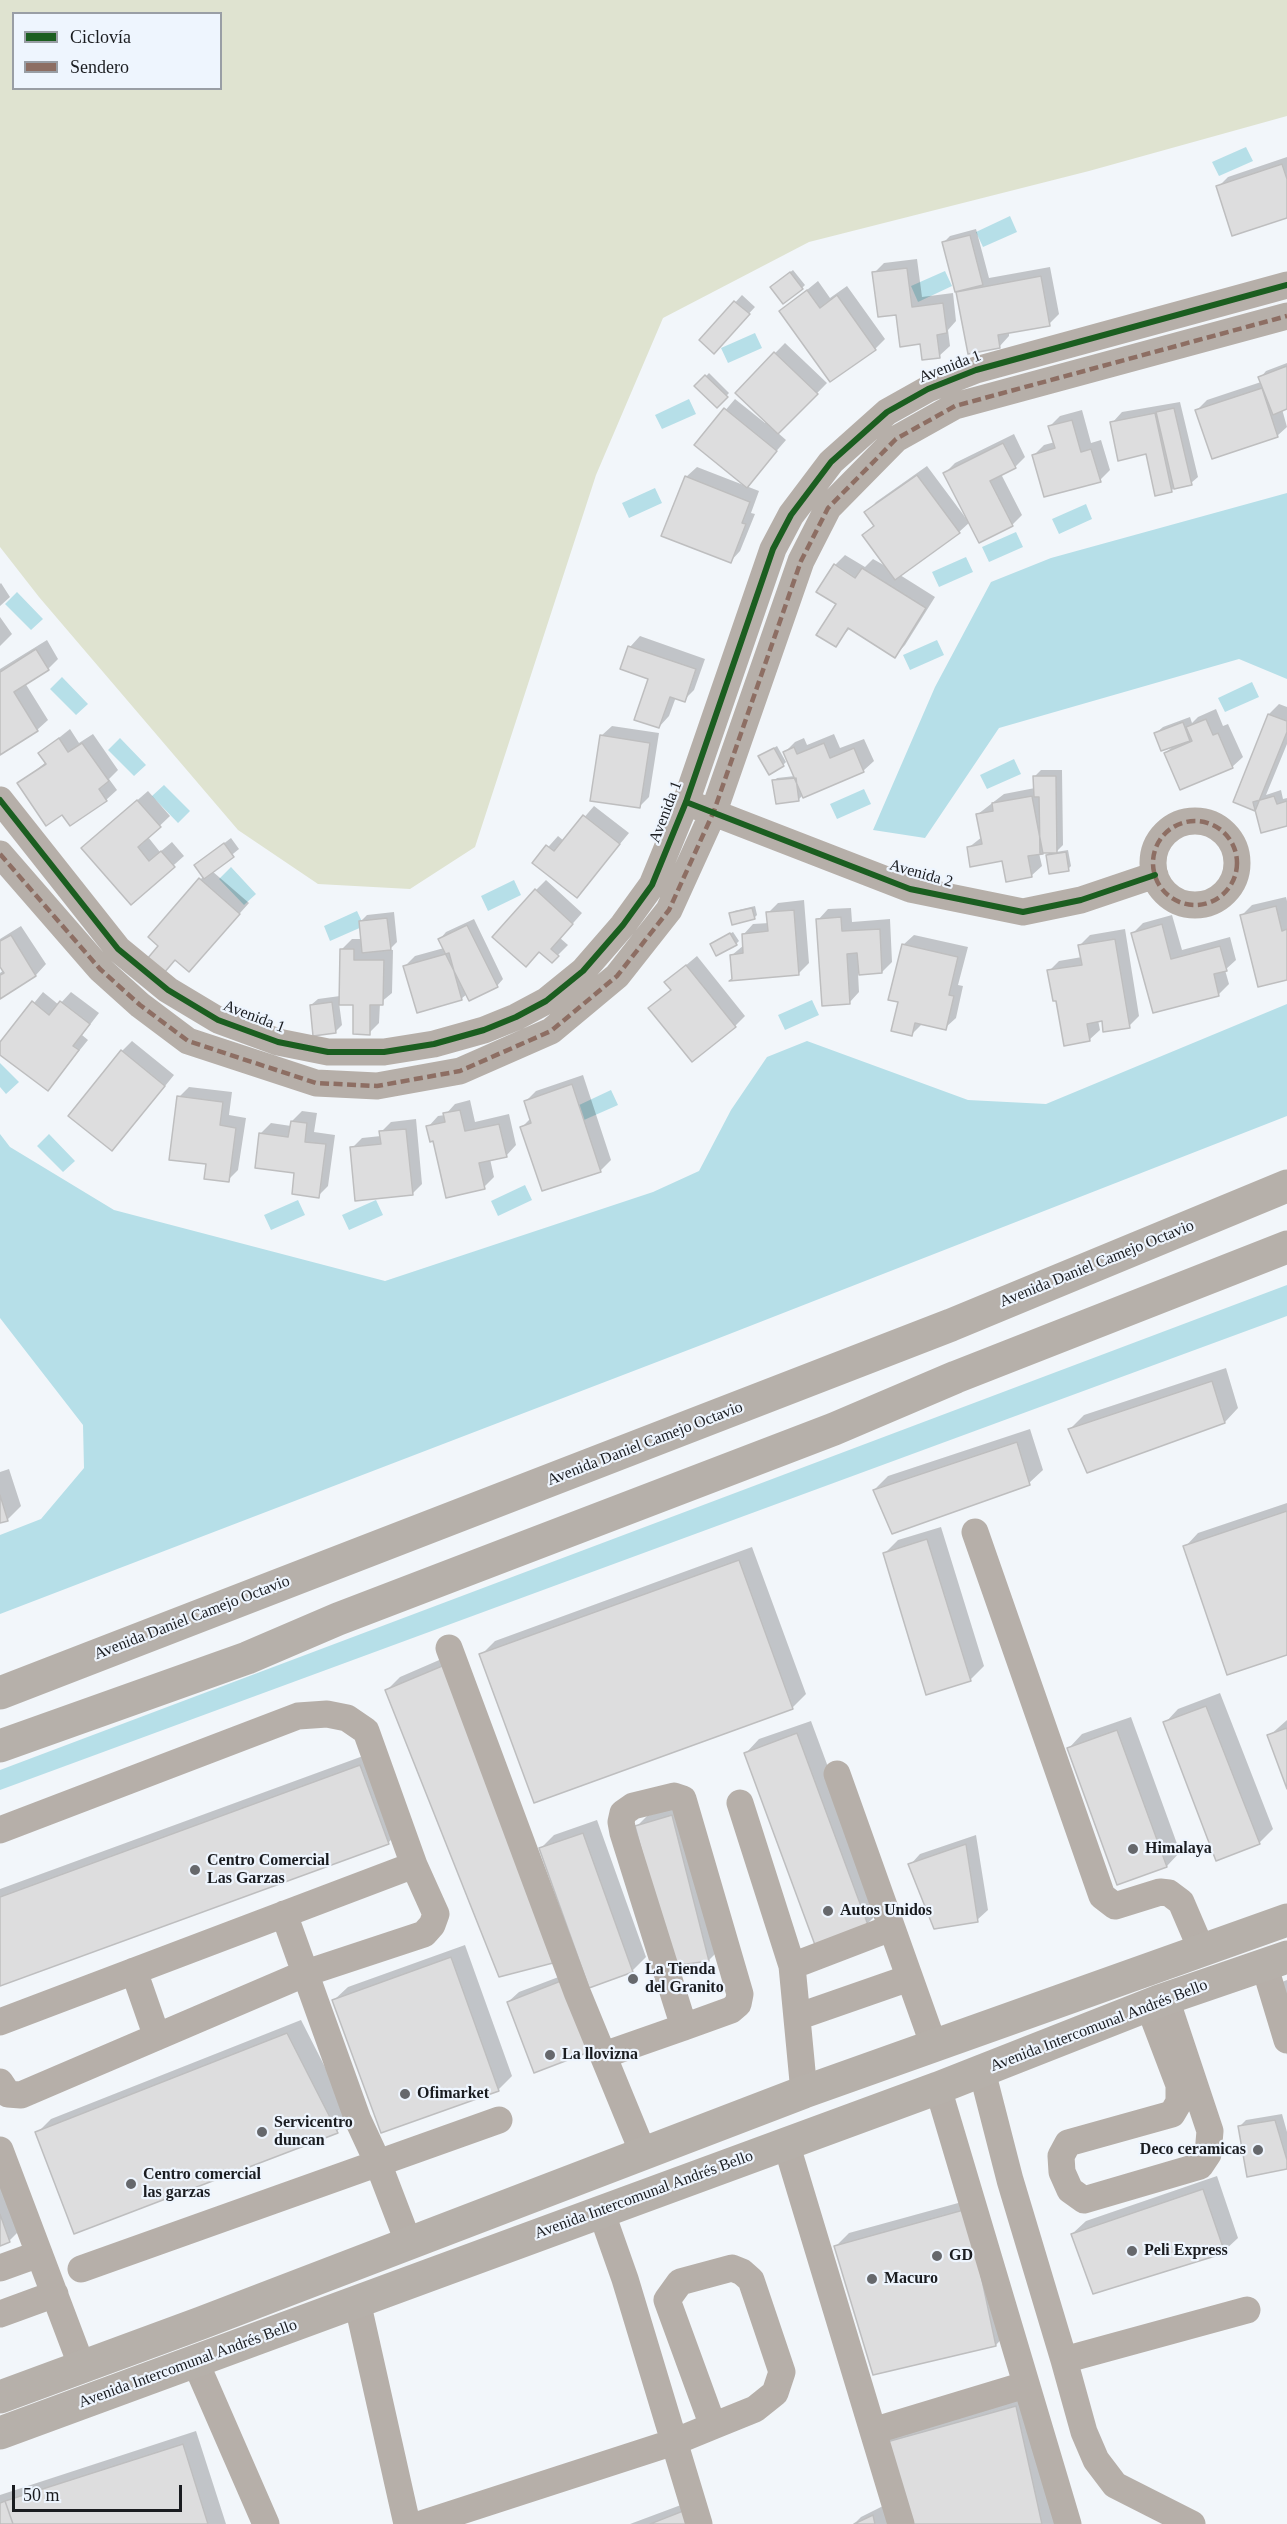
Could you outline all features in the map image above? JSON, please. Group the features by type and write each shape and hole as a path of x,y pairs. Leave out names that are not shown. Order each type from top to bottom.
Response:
{"main road":[{"name":"Avenida Daniel Camejo Octavio","path":"0,1693 951,1325 1287,1186"},
{"path":"0,1746 247,1658 349,1615 834,1429 956,1377 1287,1247"},
{"name":"Avenida Intercomunal Andrés Bello","path":"0,2397 644,2155 804,2092 1287,1920"},
{"name":"Avenida Intercomunal Andrés Bello","path":"0,2433 938,2088 1157,2002 1276,1960"}],"street":[{"name":"Avenida 1","path":"0,800 118,949 168,990 218,1020 278,1042 328,1052 384,1052 434,1044 484,1030 546,1001 583,971 623,925 652,885 686,802 773,549 791,514 831,462 887,412 928,389 976,370 1287,285"},
{"path":"0,854 100,969 140,1005 188,1041 316,1083 377,1086 460,1071 551,1031 617,976 669,910 713,813 801,561 828,508 896,439 955,406 1287,316"},
{"name":"Avenida 2","path":"686,802 910,888 1023,912 1081,900 1155,875"},
{"path":"975,1532 1102,1896 1115,1906 1160,1892 1169,1893 1181,1902 1202,1951"},
{"path":"449,1648 577,1992 644,2155"},
{"path":"0,1830 298,1716 327,1714 347,1718 366,1731 414,1865 436,1914 432,1925 423,1934 306,1973 21,2095 8,2094 0,2082"},
{"path":"837,1774 934,2046"},
{"path":"604,2055 684,2027 731,2010 738,2004 740,1994 683,1799 674,1796 633,1806 623,1813 621,1822 622,1833 684,2027"},
{"path":"740,1803 792,1966 804,2092"},
{"path":"0,2022 414,1865"},
{"path":"284,1914 358,2120 378,2163 409,2244"},
{"path":"792,1966 891,1928"},
{"path":"1276,1960 1287,2040"},
{"path":"134,1971 158,2037"},
{"path":"797,2017 909,1978"},
{"path":"1157,2002 1210,2131 1208,2154 1200,2166 1084,2200 1070,2190 1062,2172 1061,2156 1068,2143 1172,2114 1179,2102 1179,2085 1157,2002"},
{"path":"982,2071 1010,2180 1084,2433 1096,2460 1115,2485 1192,2524"},
{"path":"938,2088 1068,2524"},
{"path":"81,2269 499,2120"},
{"path":"786,2143 901,2524"},
{"path":"0,2150 82,2367"},
{"path":"601,2211 625,2279 699,2524"},
{"path":"0,2268 39,2254"},
{"path":"421,2524 674,2442 713,2426 754,2409 775,2393 782,2372 752,2280 732,2268 680,2282 667,2300 713,2426"},
{"path":"0,2314 55,2294"},
{"path":"357,2301 407,2524"},
{"path":"1064,2360 1247,2310"},
{"path":"195,2361 266,2524"},
{"path":"873,2431 1025,2385"}],"green space":[{"path":"0,0 1287,0 1287,116 1089,171 809,242 663,318 596,475 475,847 410,889 318,884 238,830 39,597 0,547"}],"water":[{"path":"1246,147 1253,161 1219,176 1212,162"},
{"path":"1010,216 1017,232 983,247 976,232"},
{"path":"945,271 952,286 918,302 911,286"},
{"path":"755,333 762,348 728,363 721,348"},
{"path":"689,399 696,414 662,429 655,415"},
{"path":"655,488 662,503 629,518 622,503"},
{"path":"1287,493 1287,679 1239,659 999,728 925,838 873,830 935,687 991,582 1051,558"},
{"path":"1086,504 1092,519 1059,534 1052,519"},
{"path":"1016,532 1023,547 989,562 982,547"},
{"path":"966,557 973,572 939,587 932,572"},
{"path":"17,592 43,619 31,630 5,604"},
{"path":"937,640 944,655 910,670 903,655"},
{"path":"62,677 88,704 76,715 50,689"},
{"path":"1252,682 1259,697 1225,712 1218,698"},
{"path":"120,738 146,765 134,776 108,750"},
{"path":"1014,759 1021,774 987,789 980,775"},
{"path":"164,785 190,811 178,823 152,796"},
{"path":"864,789 871,804 837,819 830,804"},
{"path":"231,867 256,894 244,905 219,879"},
{"path":"514,880 521,895 488,911 481,896"},
{"path":"357,911 364,926 330,941 324,926"},
{"path":"812,1000 819,1015 785,1030 778,1015"},
{"path":"1287,1004 1287,1116 709,1342 0,1614 0,1535 41,1519 84,1468 83,1425 0,1318 0,1134 10,1147 114,1210 385,1281 653,1192 699,1171 731,1110 767,1057 807,1041 968,1100 1046,1104"},
{"path":"0,1063 19,1082 6,1094 0,1087"},
{"path":"611,1090 618,1105 584,1120 577,1106"},
{"path":"49,1134 75,1161 63,1172 37,1146"},
{"path":"525,1185 532,1200 498,1216 491,1201"},
{"path":"298,1200 305,1215 271,1230 264,1215"},
{"path":"376,1200 383,1215 349,1230 342,1215"},
{"path":"1287,1285 1287,1316 0,1790 0,1770"}],"building":[{"path":"1282,164 1287,179 1287,218 1232,236 1216,186"},
{"path":"970,235 983,285 955,292 942,242"},
{"path":"907,268 912,307 943,303 947,333 937,335 940,358 922,360 920,344 900,347 896,315 878,317 872,272"},
{"path":"790,272 803,289 783,304 770,287"},
{"path":"1041,276 1050,326 998,335 1000,348 968,354 956,292"},
{"path":"807,290 820,308 837,295 876,350 830,382 779,311"},
{"path":"734,301 750,314 714,354 699,340"},
{"path":"774,352 818,394 778,434 735,393"},
{"path":"1287,366 1287,409 1273,415 1258,377"},
{"path":"705,375 728,397 717,408 694,386"},
{"path":"1262,388 1278,437 1212,459 1195,410"},
{"path":"724,408 777,451 747,488 694,445"},
{"path":"1174,408 1192,485 1174,489 1156,412"},
{"path":"1155,413 1172,492 1155,496 1146,454 1118,461 1110,422"},
{"path":"1072,420 1081,452 1091,449 1101,482 1044,497 1032,455 1055,448 1048,426"},
{"path":"1003,443 1016,468 990,481 1013,526 979,543 943,473"},
{"path":"917,475 960,533 895,580 862,535 874,526 864,512"},
{"path":"685,476 750,502 742,523 746,524 731,563 661,536"},
{"path":"834,564 855,578 862,568 926,608 895,658 848,628 836,647 816,635 836,604 816,592"},
{"path":"628,646 696,669 685,702 670,697 659,728 634,720 648,679 620,669"},
{"path":"36,649 49,670 14,692 38,731 0,755 0,672"},
{"path":"1268,714 1287,721 1287,732 1255,811 1233,802"},
{"path":"1206,719 1213,735 1218,733 1233,768 1180,790 1164,753 1192,741 1186,727"},
{"path":"1183,722 1190,741 1161,751 1154,733"},
{"path":"600,735 650,743 640,808 590,801"},
{"path":"59,738 68,752 82,743 109,781 99,789 107,801 70,826 62,815 46,826 17,783 46,764 38,753"},
{"path":"824,743 830,758 854,748 864,772 803,798 783,752 794,747 797,754"},
{"path":"774,748 784,766 769,775 758,756"},
{"path":"1033,776 1056,776 1057,853 1040,853 1039,797 1034,797"},
{"path":"796,778 799,801 776,804 772,780"},
{"path":"1032,796 1043,854 1028,856 1032,877 1006,882 1002,861 970,867 967,847 982,844 976,814 993,811 992,803"},
{"path":"1274,796 1277,804 1287,801 1287,826 1261,833 1253,802"},
{"path":"137,800 161,827 138,847 149,861 161,851 175,867 131,905 81,848"},
{"path":"583,815 620,844 577,898 532,863 546,845 554,851"},
{"path":"224,843 234,857 204,879 194,865"},
{"path":"1066,852 1069,871 1049,874 1046,855"},
{"path":"199,878 240,914 189,972 175,960 164,973 147,959 158,946 148,937"},
{"path":"535,889 573,924 551,949 559,956 552,963 539,952 526,967 492,937"},
{"path":"1276,906 1282,931 1287,929 1287,980 1258,987 1240,915"},
{"path":"752,908 755,919 732,925 729,913"},
{"path":"794,910 799,975 729,981 732,979 730,955 743,953 742,934 768,931 766,912"},
{"path":"841,917 842,931 880,929 882,973 859,975 857,953 847,954 850,1004 822,1006 816,919"},
{"path":"387,918 391,950 362,953 359,921"},
{"path":"1162,924 1171,959 1220,946 1227,971 1214,974 1219,996 1153,1013 1131,933"},
{"path":"467,925 498,987 469,1001 438,939"},
{"path":"730,933 737,945 716,956 710,944"},
{"path":"11,935 36,976 0,999 0,975 4,973 0,967 0,941"},
{"path":"1115,939 1130,1028 1103,1032 1102,1021 1087,1024 1090,1041 1064,1046 1056,1001 1053,1001 1047,970 1082,965 1078,945"},
{"path":"902,944 958,957 949,995 954,996 946,1030 915,1023 912,1036 891,1031 898,1002 888,1000"},
{"path":"340,949 354,949 354,960 384,960 383,1005 370,1005 370,1035 353,1034 353,1005 339,1005"},
{"path":"449,953 462,1000 417,1013 403,966"},
{"path":"686,965 736,1027 692,1062 648,1008 671,990 664,982"},
{"path":"32,1001 49,1015 60,1001 90,1024 73,1046 79,1050 48,1091 0,1055 0,1042"},
{"path":"332,1002 336,1033 313,1036 310,1005"},
{"path":"121,1050 165,1086 112,1151 68,1116"},
{"path":"572,1084 601,1172 542,1191 520,1127 531,1123 524,1101"},
{"path":"177,1096 223,1102 220,1125 236,1128 229,1182 204,1179 206,1164 169,1160"},
{"path":"460,1110 465,1131 499,1124 507,1157 479,1163 485,1189 446,1198 433,1141 430,1142 426,1126 445,1122 443,1113"},
{"path":"291,1121 307,1123 305,1142 326,1144 319,1198 292,1194 294,1173 255,1168 259,1133 288,1137"},
{"path":"406,1129 413,1195 355,1201 350,1147 381,1144 379,1131"},
{"path":"1212,1381 1225,1423 1087,1473 1068,1429"},
{"path":"1017,1442 1030,1485 892,1534 873,1490"},
{"path":"0,1495 8,1521 0,1523"},
{"path":"1287,1511 1287,1655 1227,1675 1183,1546"},
{"path":"927,1539 971,1681 926,1695 883,1553"},
{"path":"739,1560 793,1709 534,1803 479,1654"},
{"path":"447,1664 553,1963 499,1977 385,1690"},
{"path":"1206,1706 1260,1844 1216,1861 1163,1722"},
{"path":"1287,1728 1287,1789 1267,1735"},
{"path":"1117,1730 1167,1867 1117,1885 1067,1748"},
{"path":"797,1733 868,1925 815,1945 744,1753"},
{"name":"Centro Comercial Las Garzas","path":"360,1765 389,1844 0,1986 0,1897"},
{"path":"672,1815 709,1961 672,1966 635,1826"},
{"path":"583,1833 633,1972 589,1988 539,1848"},
{"path":"966,1844 978,1922 934,1929 908,1864"},
{"path":"451,1957 499,2091 381,2133 332,2000"},
{"path":"566,1979 594,2050 534,2073 507,2002"},
{"name":"Centro comercial las garzas","path":"287,2033 338,2133 74,2234 35,2132"},
{"path":"1275,2120 1287,2160 1287,2169 1247,2177 1238,2126"},
{"path":"1203,2189 1225,2253 1093,2294 1071,2234"},
{"path":"967,2209 996,2346 873,2375 834,2246"},
{"path":"0,2214 10,2242 0,2246"},
{"path":"1016,2406 1042,2524 908,2524 883,2443"},
{"path":"183,2444 208,2524 13,2524 5,2501"},
{"path":"5,2501 13,2524 0,2524 0,2503"},
{"path":"683,2511 686,2524 650,2524"},
{"path":"873,2515 875,2524 854,2524"}],"marked path":[{"path":"0,854 100,969 140,1005 188,1041 316,1083 377,1086 460,1071 551,1031 617,976 669,910 714,811 801,561 828,508 896,439 955,406 1287,316"},
{"path":"1195,821 1211,824 1225,833 1234,847 1237,863 1234,879 1225,893 1211,902 1195,905 1179,902 1165,893 1156,879 1153,863 1156,847 1165,833 1179,824 1195,821"}],"cycle path":[{"path":"0,800 118,949 168,990 218,1020 278,1042 328,1052 384,1052 434,1044 484,1030 546,1001 583,971 623,925 652,885 686,802 773,549 791,515 831,462 887,412 928,389 976,370 1287,285"},
{"path":"686,802 910,889 1023,912 1081,900 1155,875"}],"place":[{"name":"Himalaya","path":"1133,1849"},
{"name":"Centro Comercial Las Garzas","path":"195,1870"},
{"name":"Autos Unidos","path":"828,1911"},
{"name":"La Tienda del Granito","path":"633,1979"},
{"name":"La llovizna","path":"550,2055"},
{"name":"Ofimarket","path":"405,2094"},
{"name":"Servicentro duncan","path":"262,2132"},
{"name":"Deco ceramicas","path":"1258,2150"},
{"name":"Centro comercial las garzas","path":"131,2184"},
{"name":"Peli Express","path":"1132,2251"},
{"name":"GD","path":"937,2256"},
{"name":"Macuro","path":"872,2279"}]}
